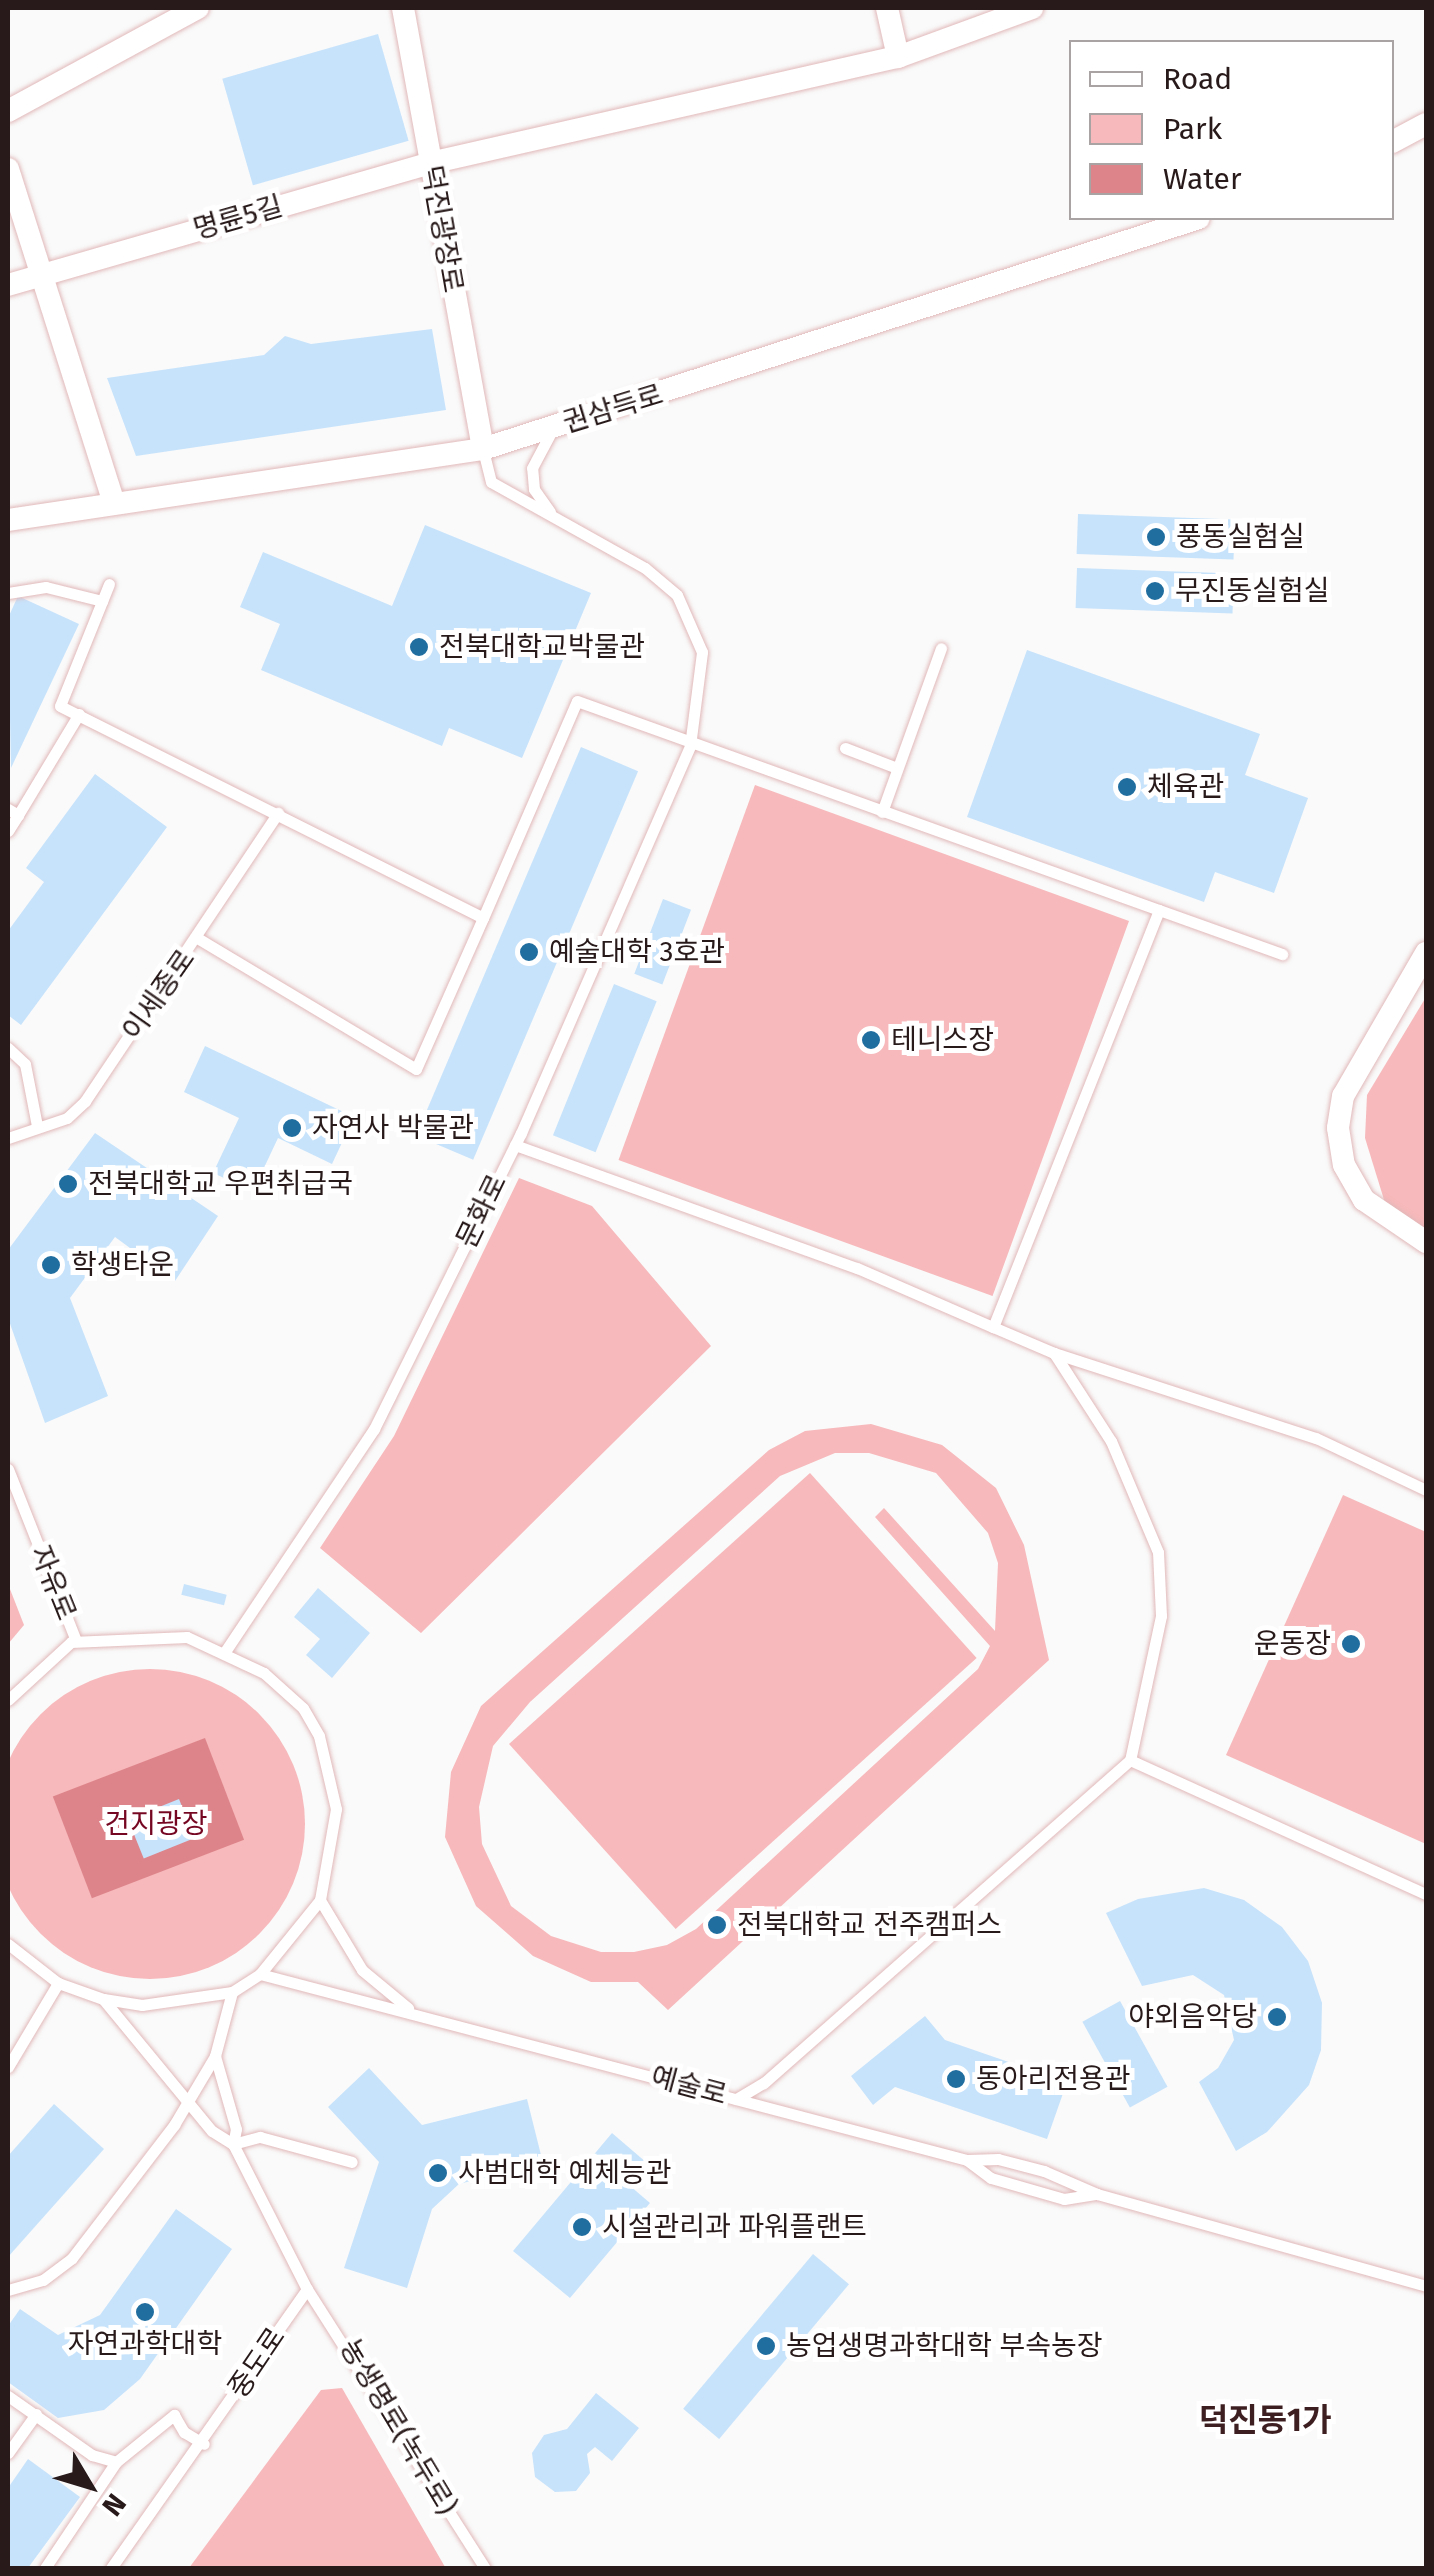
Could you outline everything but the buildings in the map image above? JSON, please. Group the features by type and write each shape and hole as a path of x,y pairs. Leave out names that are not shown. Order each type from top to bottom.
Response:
{"street":[{"path":"8,111 198,8"},
{"name":"덕진광장로","path":"403,8 482,450"},
{"path":"886,8 898,57"},
{"name":"명륜5길","path":"8,285 430,164 898,57 1032,8"},
{"path":"1394,141 1426,124"},
{"path":"8,169 46,274 113,500"},
{"name":"권삼득로","path":"8,520 113,500 482,450 1192,220"},
{"path":"1426,954 1342,1096 1338,1128 1344,1165 1364,1200 1426,1242"}],"lane":[{"path":"553,516 534,489 532,468 542,438 566,423"},
{"name":"문화로","path":"226,1650 374,1429 515,1145 690,746 702,652 677,595 645,568 491,482 482,450"},
{"path":"109,584 60,706 483,918"},
{"path":"8,594 46,586 102,601"},
{"path":"882,812 942,648"},
{"path":"199,939 416,1069 578,701 690,746 1282,954"},
{"path":"8,831 13,812 79,714"},
{"path":"845,748 897,768"},
{"name":"이세종로","path":"8,1138 67,1118 85,1100 199,939 278,813"},
{"path":"993,1328 1159,910"},
{"path":"8,1048 25,1064 37,1126"},
{"path":"515,1145 857,1268 1054,1353 1316,1438 1426,1490"},
{"path":"736,2099 763,2083 1130,1760 1161,1616 1158,1552 1118,1455 1054,1353"},
{"name":"자유로","path":"8,1469 76,1641"},
{"path":"8,1700 76,1641 187,1638 226,1650 303,1708 319,1736 336,1809 320,1900 260,1974 232,1992 142,2004 103,1999 58,1983 8,1944"},
{"path":"1130,1760 1426,1894"},
{"path":"320,1900 362,1970 411,2011"},
{"name":"예술로","path":"260,1974 967,2160 1014,2163 1097,2194 1426,2286"},
{"path":"8,2067 58,1983"},
{"path":"8,2290 44,2280 72,2258 216,2056 232,1992"},
{"path":"103,1999 189,2098 212,2132 233,2144 307,2289"},
{"path":"216,2056 236,2129 233,2144"},
{"path":"233,2144 260,2137 352,2162"},
{"name":"예술로","path":"967,2160 991,2178 1064,2199 1097,2194"},
{"name":"중도로","path":"111,2568 204,2444 307,2289"},
{"name":"농생명로(녹두로)","path":"307,2289 485,2568"},
{"path":"8,2396 92,2455 116,2462"},
{"path":"8,2453 36,2414"},
{"path":"45,2568 116,2462 174,2415 184,2432 204,2444"}],"green space":[{"name":"테니스장","path":"755,785 1129,921 993,1296 619,1160"},
{"path":"1426,997 1426,1233 1385,1203 1365,1138 1367,1095"},
{"path":"519,1178 592,1206 711,1346 421,1633 320,1548 394,1436"},
{"path":"871,1424 942,1445 996,1488 1024,1545 1049,1660 668,2010 638,1982 591,1982 533,1956 476,1906 445,1837 451,1772 481,1706 769,1450 805,1431","holes":["835,1453 869,1453 936,1473 988,1533 998,1563 995,1631 884,1508 875,1517 990,1646 978,1669 696,1929 667,1945 634,1952 601,1952 551,1936 511,1906 482,1844 479,1807 493,1746 530,1702 780,1476"]},
{"path":"810,1473 977,1658 676,1929 509,1744"},
{"name":"운동장","path":"1343,1495 1426,1532 1426,1844 1226,1755"},
{"path":"8,1584 24,1625 8,1644"},
{"name":"건지광장","path":"120,1672 180,1672 236,1695 260,1714 279,1738 302,1794 302,1854 279,1910 260,1934 236,1953 180,1976 120,1976 64,1953 40,1934 21,1910 -1,1857 -1,1791 21,1738 40,1714 64,1695"},
{"path":"342,2388 445,2567 189,2568 321,2390"}],"water":[{"path":"205,1738 244,1840 92,1898 53,1796"}],"place":[{"name":"풍동실험실","path":"1156,537"},
{"name":"무진동실험실","path":"1155,591"},
{"name":"전북대학교박물관","path":"419,647"},
{"name":"체육관","path":"1127,787"},
{"name":"예술대학 3호관","path":"529,952"},
{"name":"테니스장","path":"871,1040"},
{"name":"자연사 박물관","path":"292,1128"},
{"name":"전북대학교 우편취급국","path":"68,1184"},
{"name":"학생타운","path":"51,1265"},
{"name":"운동장","path":"1351,1644"},
{"name":"전북대학교 전주캠퍼스","path":"717,1925"},
{"name":"야외음악당","path":"1277,2017"},
{"name":"동아리전용관","path":"956,2079"},
{"name":"사범대학 예체능관","path":"438,2173"},
{"name":"시설관리과 파워플랜트","path":"582,2227"},
{"name":"자연과학대학","path":"145,2312"},
{"name":"농업생명과학대학 부속농장","path":"766,2346"}],"district":[{"name":"덕진동1가","path":"1265,2420"}]}
